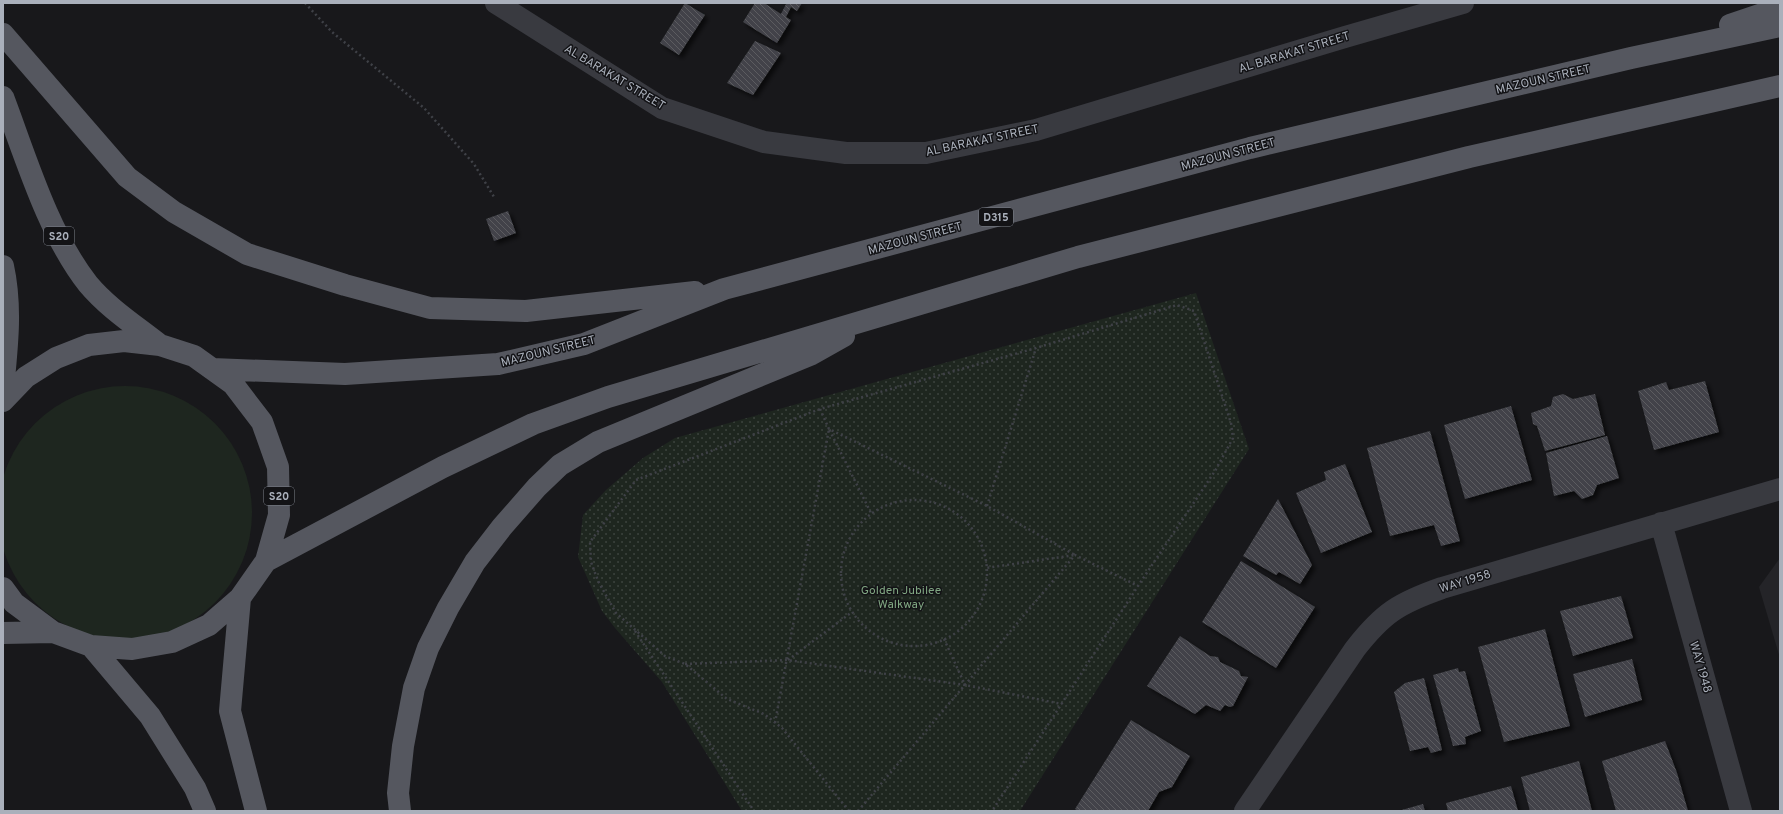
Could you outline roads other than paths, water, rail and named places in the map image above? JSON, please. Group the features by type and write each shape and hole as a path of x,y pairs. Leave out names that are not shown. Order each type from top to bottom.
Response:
{"main road":[{"path":"1631,58 1780,8"},
{"name":"MAZOUN STREET","path":"212,369 345,374 498,364 584,344 724,288 1250,148 1631,58 1780,26"},
{"path":"3,34 126,177 174,212 247,254 344,285 430,308 526,311 724,288"},
{"path":"266,561 443,467 533,424 608,397 1108,249 1469,157 1780,86"},
{"name":"S20","path":"3,97 49,216 71,259 89,285 117,312 160,345"},
{"path":"3,266 7,286 8,322 3,389"},
{"path":"400,811 398,794 403,746 414,688 428,648 448,608 475,562 502,527 537,488 560,465 598,442 812,354 881,316"},
{"name":"S20","path":"3,402 26,377 56,358 89,345 124,341 160,345 194,356 233,384 262,422 278,467 279,515 266,561 240,598 209,625 172,642 132,650 91,646 53,632 14,603 3,588"},
{"path":"240,598 230,711 256,811"},
{"path":"3,633 53,632"},
{"name":"S20","path":"91,646 150,716 195,788 205,811"}],"street":[{"name":"AL BARAKAT STREET","path":"496,3 662,108 764,142 853,153 926,153 1036,130 1345,36 1463,3"},
{"name":"WAY 1958","path":"1245,811 1355,649 1372,627 1393,609 1417,596 1442,588 1780,489"},
{"name":"WAY 1948","path":"1661,523 1741,811"}],"park label":[{"name":"Golden Jubilee Walkway","path":"901,597"}]}
